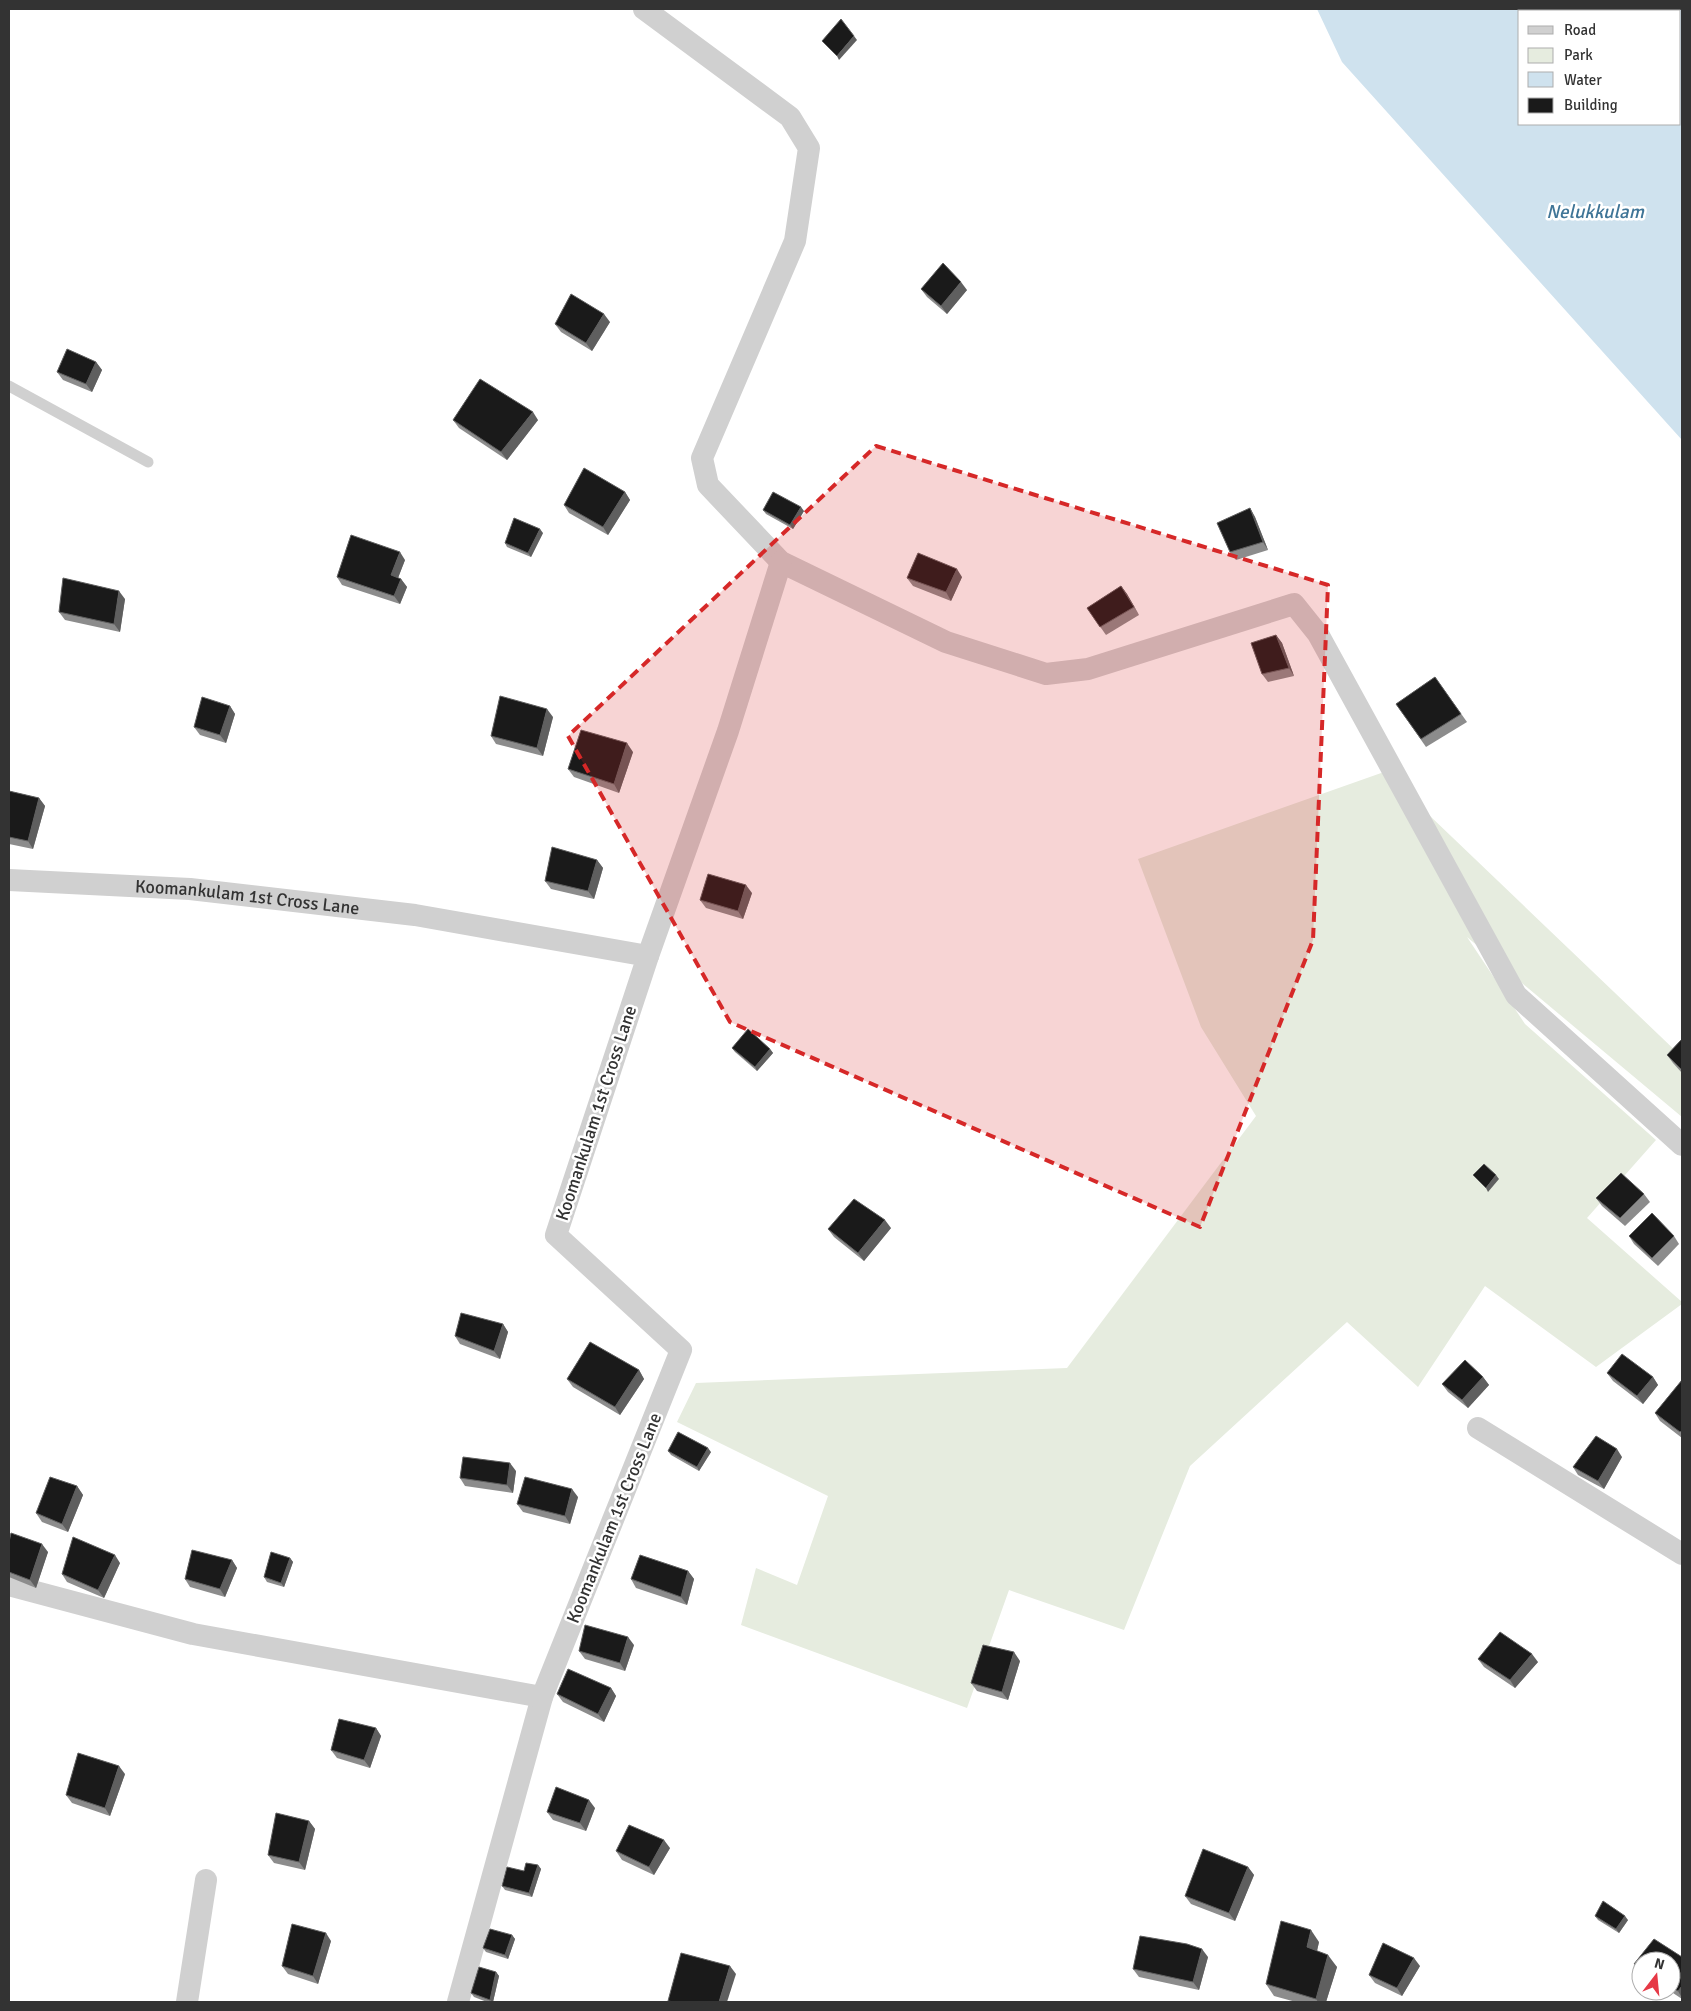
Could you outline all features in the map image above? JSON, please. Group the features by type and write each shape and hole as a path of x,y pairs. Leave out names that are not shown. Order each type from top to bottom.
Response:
{"street":[{"path":"644,9 790,117 809,148 795,241 702,458 708,484 781,562 946,642 1046,674 1088,669 1294,604 1318,634 1516,994 1682,1145"},
{"path":"648,956 728,731 781,562"},
{"name":"Koomankulam 1st Cross Lane","path":"9,880 190,889 396,913 648,956 556,1235 681,1350 542,1697 458,2002"},
{"path":"1478,1428 1682,1554"},
{"path":"9,1585 193,1634 542,1697"},
{"path":"187,2002 206,1880"}],"lane":[{"path":"9,386 148,462"}],"highlighted area":[{"path":"876,446 1328,585 1313,940 1200,1227 730,1022 568,736"}],"green space":[{"path":"1384,772 1682,1057 1682,1117 1467,937 1525,1024 1656,1140 1587,1218 1682,1304 1596,1367 1485,1286 1418,1387 1347,1322 1190,1466 1124,1630 1009,1590 967,1708 741,1625 756,1568 797,1585 828,1496 677,1422 696,1383 1067,1368 1256,1116 1201,1027 1138,859"}],"water":[{"name":"Nelukkulam","path":"1317,9 1682,9 1682,440 1342,62"}],"building":[{"path":"841,19 854,36 837,56 822,41"},
{"path":"943,263 961,282 941,306 921,289"},
{"path":"571,294 604,314 586,343 555,324"},
{"path":"67,349 96,362 86,384 57,372"},
{"path":"480,379 533,412 501,452 453,420"},
{"path":"584,468 625,492 603,527 564,505"},
{"path":"773,492 801,507 790,525 763,510"},
{"path":"1250,508 1263,542 1230,552 1217,523"},
{"path":"514,518 540,529 528,553 505,543"},
{"path":"351,535 400,552 391,575 401,579 394,596 337,577"},
{"path":"918,553 957,569 946,592 907,578"},
{"path":"63,578 119,591 114,624 59,612"},
{"path":"1121,586 1134,607 1100,627 1087,608"},
{"path":"1276,635 1289,668 1262,674 1251,643"},
{"path":"1435,677 1461,714 1421,739 1396,704"},
{"path":"500,696 547,709 537,748 491,736"},
{"path":"202,697 230,706 220,735 194,727"},
{"path":"581,730 627,743 614,784 568,769"},
{"path":"9,791 39,798 28,841 9,837"},
{"path":"552,847 597,860 588,891 545,881"},
{"path":"708,874 746,885 738,911 700,900"},
{"path":"748,1029 770,1049 755,1067 732,1048"},
{"path":"1682,1039 1682,1070 1667,1055"},
{"path":"1484,1164 1496,1175 1486,1188 1473,1175"},
{"path":"1621,1173 1644,1194 1620,1218 1596,1198"},
{"path":"854,1199 885,1220 858,1253 828,1229"},
{"path":"1652,1213 1674,1236 1652,1258 1629,1236"},
{"path":"461,1313 503,1324 494,1351 455,1336"},
{"path":"590,1342 639,1370 615,1407 567,1379"},
{"path":"1622,1354 1653,1377 1637,1396 1607,1373"},
{"path":"1465,1360 1483,1377 1462,1400 1442,1384"},
{"path":"1682,1380 1682,1430 1680,1432 1655,1413"},
{"path":"678,1432 708,1448 697,1467 668,1451"},
{"path":"1596,1436 1617,1449 1598,1481 1573,1467"},
{"path":"463,1457 510,1463 507,1485 460,1478"},
{"path":"50,1477 77,1486 62,1524 36,1513"},
{"path":"525,1477 572,1489 565,1516 517,1504"},
{"path":"11,1533 42,1544 30,1580 9,1572 9,1542"},
{"path":"73,1537 115,1555 98,1590 62,1574"},
{"path":"192,1550 232,1560 220,1589 185,1579"},
{"path":"271,1552 290,1558 281,1583 264,1577"},
{"path":"640,1555 688,1571 681,1597 631,1579"},
{"path":"585,1625 628,1637 620,1663 579,1651"},
{"path":"1500,1632 1532,1654 1510,1680 1478,1659"},
{"path":"983,1645 1014,1652 1002,1692 971,1683"},
{"path":"568,1669 611,1688 598,1714 557,1694"},
{"path":"339,1719 376,1728 364,1760 331,1750"},
{"path":"78,1753 119,1766 105,1808 66,1795"},
{"path":"556,1787 589,1800 580,1823 547,1812"},
{"path":"276,1813 309,1821 299,1862 268,1855"},
{"path":"629,1825 664,1840 649,1867 616,1851"},
{"path":"1203,1849 1248,1867 1229,1913 1185,1896"},
{"path":"526,1863 538,1865 529,1893 502,1886 507,1867 524,1871"},
{"path":"1603,1901 1625,1916 1616,1929 1595,1916"},
{"path":"1281,1921 1311,1930 1307,1947 1328,1955 1316,1999 1266,1984"},
{"path":"292,1924 326,1933 313,1976 282,1966"},
{"path":"490,1929 512,1935 505,1955 483,1948"},
{"path":"1140,1936 1187,1944 1202,1949 1193,1982 1133,1969"},
{"path":"1654,1939 1673,1951 1644,1951"},
{"path":"1383,1943 1414,1958 1397,1988 1369,1975"},
{"path":"681,1953 730,1966 719,2002 668,2001"},
{"path":"1681,1956 1682,1957 1681,1987"},
{"path":"479,1967 496,1972 490,2000 471,1993"}]}
